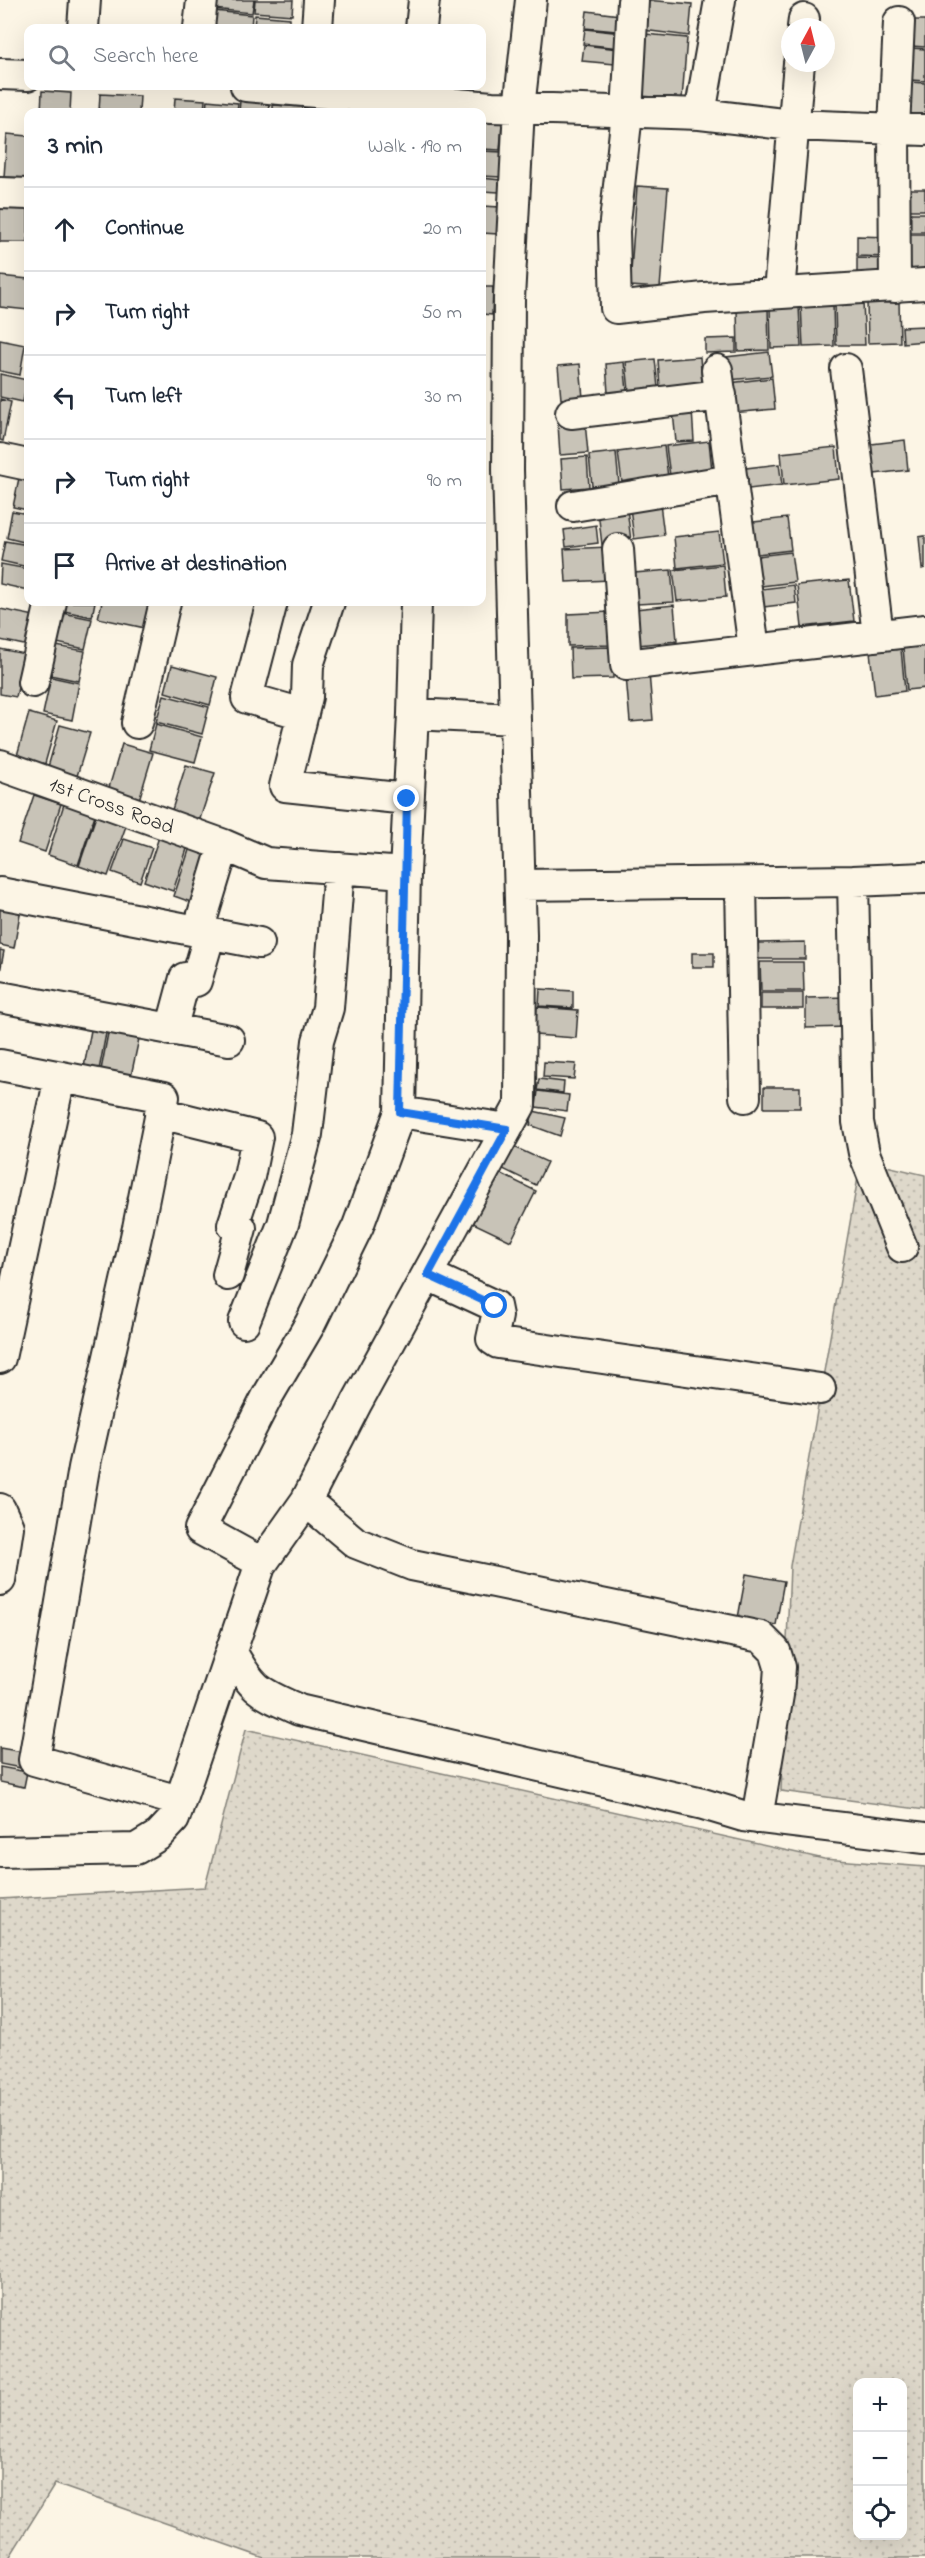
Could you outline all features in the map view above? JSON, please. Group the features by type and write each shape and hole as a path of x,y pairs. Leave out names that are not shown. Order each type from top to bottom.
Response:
{"street":[{"path":"83,24 85,0"},
{"path":"199,24 202,0"},
{"path":"317,24 319,0"},
{"path":"421,24 424,0"},
{"path":"0,1852 136,1850 159,1835 174,1818 262,1563 306,1501 357,1402 520,1105 520,885 508,459 509,298 519,108 531,0"},
{"path":"700,114 720,0"},
{"path":"633,1 627,113 614,231 616,308 779,292 925,284"},
{"path":"895,287 894,128 898,22"},
{"path":"779,292 798,72"},
{"path":"0,74 24,75"},
{"path":"364,90 415,92 519,108 700,114 792,125 925,130"},
{"path":"0,193 24,194"},
{"path":"846,369 878,635"},
{"path":"572,413 719,382 754,649"},
{"path":"0,459 24,464"},
{"path":"573,506 732,480"},
{"path":"618,549 626,665 925,630"},
{"path":"33,682 50,606"},
{"path":"137,723 164,606"},
{"path":"271,606 247,698 303,714"},
{"path":"328,606 308,666 307,697 285,786 407,799"},
{"path":"262,1563 200,1529 267,1397 310,1324 358,1226 400,1112 407,799 413,714 416,606"},
{"path":"413,714 515,719"},
{"name":"1st Cross Road","path":"0,765 224,845 266,863 405,873"},
{"path":"171,1030 185,978 196,981 204,932 224,845"},
{"path":"244,1322 283,1224 307,1134 318,1041 328,1008 339,868"},
{"path":"520,885 741,883 925,878"},
{"path":"853,881 858,1122 864,1153 902,1247"},
{"path":"741,883 745,1097"},
{"path":"0,893 260,943"},
{"path":"0,998 229,1040"},
{"path":"0,1065 164,1096 138,1228 84,1468 34,1760 179,1801"},
{"path":"0,1358 60,1077"},
{"path":"400,1112 507,1129"},
{"path":"160,1113 257,1137 249,1177 233,1225 241,1228 228,1275"},
{"path":"428,1275 495,1306 497,1316 492,1339 498,1343 820,1389"},
{"path":"306,1501 356,1543 411,1565 761,1637 775,1650 780,1667 778,1695 757,1818"},
{"path":"0,1509 8,1527 0,1580"},
{"path":"231,1651 246,1679 263,1694 299,1710 757,1818 925,1838"}],"shaded area":[{"path":"861,1160 925,1175 925,1810 781,1791 790,1566"},
{"path":"246,1729 824,1859 925,1867 925,2558 264,2558 55,2484 9,2558 0,2558 0,1899 205,1887"}],"building":[{"path":"214,0 254,0 252,13 213,9"},
{"path":"255,0 293,0 292,15 254,12"},
{"path":"646,0 692,4 689,36 643,30"},
{"path":"214,11 252,15 251,24 212,24"},
{"path":"587,11 628,16 627,32 585,28"},
{"path":"255,15 290,18 290,24 254,24"},
{"path":"912,20 925,20 925,47 911,46"},
{"path":"585,29 622,33 620,48 583,44"},
{"path":"645,34 687,38 682,99 640,96"},
{"path":"584,45 627,50 626,65 582,61"},
{"path":"911,48 925,49 925,81 910,80"},
{"path":"909,82 925,83 925,115 908,115"},
{"path":"42,91 71,93 70,108 41,108"},
{"path":"100,94 140,96 139,108 99,108"},
{"path":"175,98 205,100 204,108 174,108"},
{"path":"207,100 238,103 237,108 206,108"},
{"path":"240,101 270,104 270,108 239,108"},
{"path":"273,105 304,107 304,108 273,108"},
{"path":"486,122 502,123 500,150 486,149"},
{"path":"7,134 24,136 24,178 4,177"},
{"path":"486,151 502,152 501,177 486,176"},
{"path":"486,178 500,180 499,192 486,191"},
{"path":"637,186 668,188 660,288 630,286"},
{"path":"909,189 925,189 925,210 909,210"},
{"path":"0,206 24,206 24,242 0,242"},
{"path":"486,206 500,207 498,234 486,233"},
{"path":"910,213 925,213 925,232 910,232"},
{"path":"910,234 925,234 925,275 910,275"},
{"path":"857,236 889,237 889,257 857,256"},
{"path":"857,258 889,259 889,279 857,278"},
{"path":"0,276 24,279 24,310 0,307"},
{"path":"486,287 493,287 492,315 486,314"},
{"path":"899,301 900,342 868,343 867,302"},
{"path":"863,302 865,345 836,345 835,303"},
{"path":"833,303 834,346 803,347 801,304"},
{"path":"799,306 801,347 771,348 770,307"},
{"path":"768,308 769,350 738,351 737,309"},
{"path":"925,326 925,341 903,343 902,327"},
{"path":"736,338 736,352 705,353 705,339"},
{"path":"0,340 24,345 20,375 0,371"},
{"path":"769,352 772,376 729,380 726,357"},
{"path":"700,357 702,384 660,387 658,360"},
{"path":"655,359 658,388 629,391 626,362"},
{"path":"624,362 627,391 608,393 606,364"},
{"path":"580,364 583,398 561,399 558,366"},
{"path":"0,374 24,379 23,402 0,397"},
{"path":"772,378 775,409 732,413 729,383"},
{"path":"0,399 11,402 3,441 0,440"},
{"path":"692,410 694,441 676,442 673,412"},
{"path":"585,422 588,453 560,455 558,424"},
{"path":"905,440 908,470 866,475 863,445"},
{"path":"709,441 712,471 670,476 666,446"},
{"path":"664,446 668,477 622,483 618,452"},
{"path":"836,447 839,479 784,485 781,453"},
{"path":"616,452 619,484 592,486 589,455"},
{"path":"587,457 589,487 563,489 561,459"},
{"path":"779,464 782,485 741,490 738,469"},
{"path":"19,478 24,479 24,509 13,507"},
{"path":"660,504 664,535 634,539 630,508"},
{"path":"627,508 631,541 602,545 598,511"},
{"path":"12,511 24,513 24,542 7,538"},
{"path":"787,518 791,550 749,555 745,523"},
{"path":"596,525 598,543 566,547 564,530"},
{"path":"719,532 723,563 677,568 674,537"},
{"path":"925,536 925,568 922,569 919,537"},
{"path":"5,541 24,544 24,566 1,561"},
{"path":"608,547 610,580 566,582 564,549"},
{"path":"791,552 795,582 753,587 749,557"},
{"path":"1,564 24,568 24,589 0,584"},
{"path":"723,565 726,597 677,601 673,570"},
{"path":"671,570 674,602 637,604 634,573"},
{"path":"849,580 854,621 802,627 797,585"},
{"path":"794,585 796,603 755,608 753,590"},
{"path":"674,605 677,641 638,645 635,609"},
{"path":"65,606 94,606 92,617 64,611"},
{"path":"101,606 149,606 145,628 98,618"},
{"path":"0,609 35,616 29,646 0,640"},
{"path":"610,612 611,645 568,646 568,614"},
{"path":"63,613 92,619 85,649 57,643"},
{"path":"925,645 925,688 907,690 903,648"},
{"path":"56,646 85,651 79,681 50,675"},
{"path":"612,647 613,678 571,679 570,648"},
{"path":"0,649 25,654 16,697 0,694"},
{"path":"901,649 905,691 875,695 870,652"},
{"path":"172,665 217,677 210,705 165,692"},
{"path":"649,673 653,720 630,722 626,676"},
{"path":"51,677 79,683 72,720 43,714"},
{"path":"164,695 209,707 202,734 156,722"},
{"path":"29,713 57,721 44,767 16,759"},
{"path":"156,724 202,737 195,762 149,750"},
{"path":"60,725 90,733 77,776 48,767"},
{"path":"122,744 153,753 139,800 108,791"},
{"path":"186,765 215,773 199,822 171,813"},
{"path":"34,795 61,804 45,852 18,843"},
{"path":"64,804 95,815 78,865 48,855"},
{"path":"96,816 126,826 108,876 79,866"},
{"path":"159,837 188,846 173,891 144,881"},
{"path":"124,839 152,848 140,882 112,872"},
{"path":"190,847 218,856 202,906 174,896"},
{"path":"0,904 21,908 14,948 0,945"},
{"path":"805,942 805,959 758,959 758,943"},
{"path":"0,950 4,951 0,972"},
{"path":"692,953 714,953 714,967 692,967"},
{"path":"760,962 803,962 804,991 761,991"},
{"path":"540,989 573,991 573,1008 539,1006"},
{"path":"761,993 803,993 803,1009 761,1009"},
{"path":"848,997 849,1027 806,1028 806,998"},
{"path":"537,1007 578,1010 576,1038 535,1035"},
{"path":"92,1025 107,1028 99,1070 84,1067"},
{"path":"109,1028 140,1034 131,1076 101,1070"},
{"path":"544,1062 576,1064 574,1079 543,1077"},
{"path":"539,1079 564,1082 563,1093 537,1090"},
{"path":"764,1087 800,1087 800,1108 764,1108"},
{"path":"538,1091 569,1095 567,1111 536,1107"},
{"path":"533,1111 565,1118 560,1136 530,1125"},
{"path":"510,1145 547,1162 536,1185 499,1167"},
{"path":"495,1171 536,1191 511,1241 471,1222"},
{"path":"746,1574 784,1581 776,1625 738,1618"},
{"path":"0,1748 29,1753 26,1769 0,1764"},
{"path":"0,1767 27,1772 24,1787 0,1782"}],"route":[{"path":"407,799 400,1112 507,1129 428,1275 491,1302 495,1306"}]}
